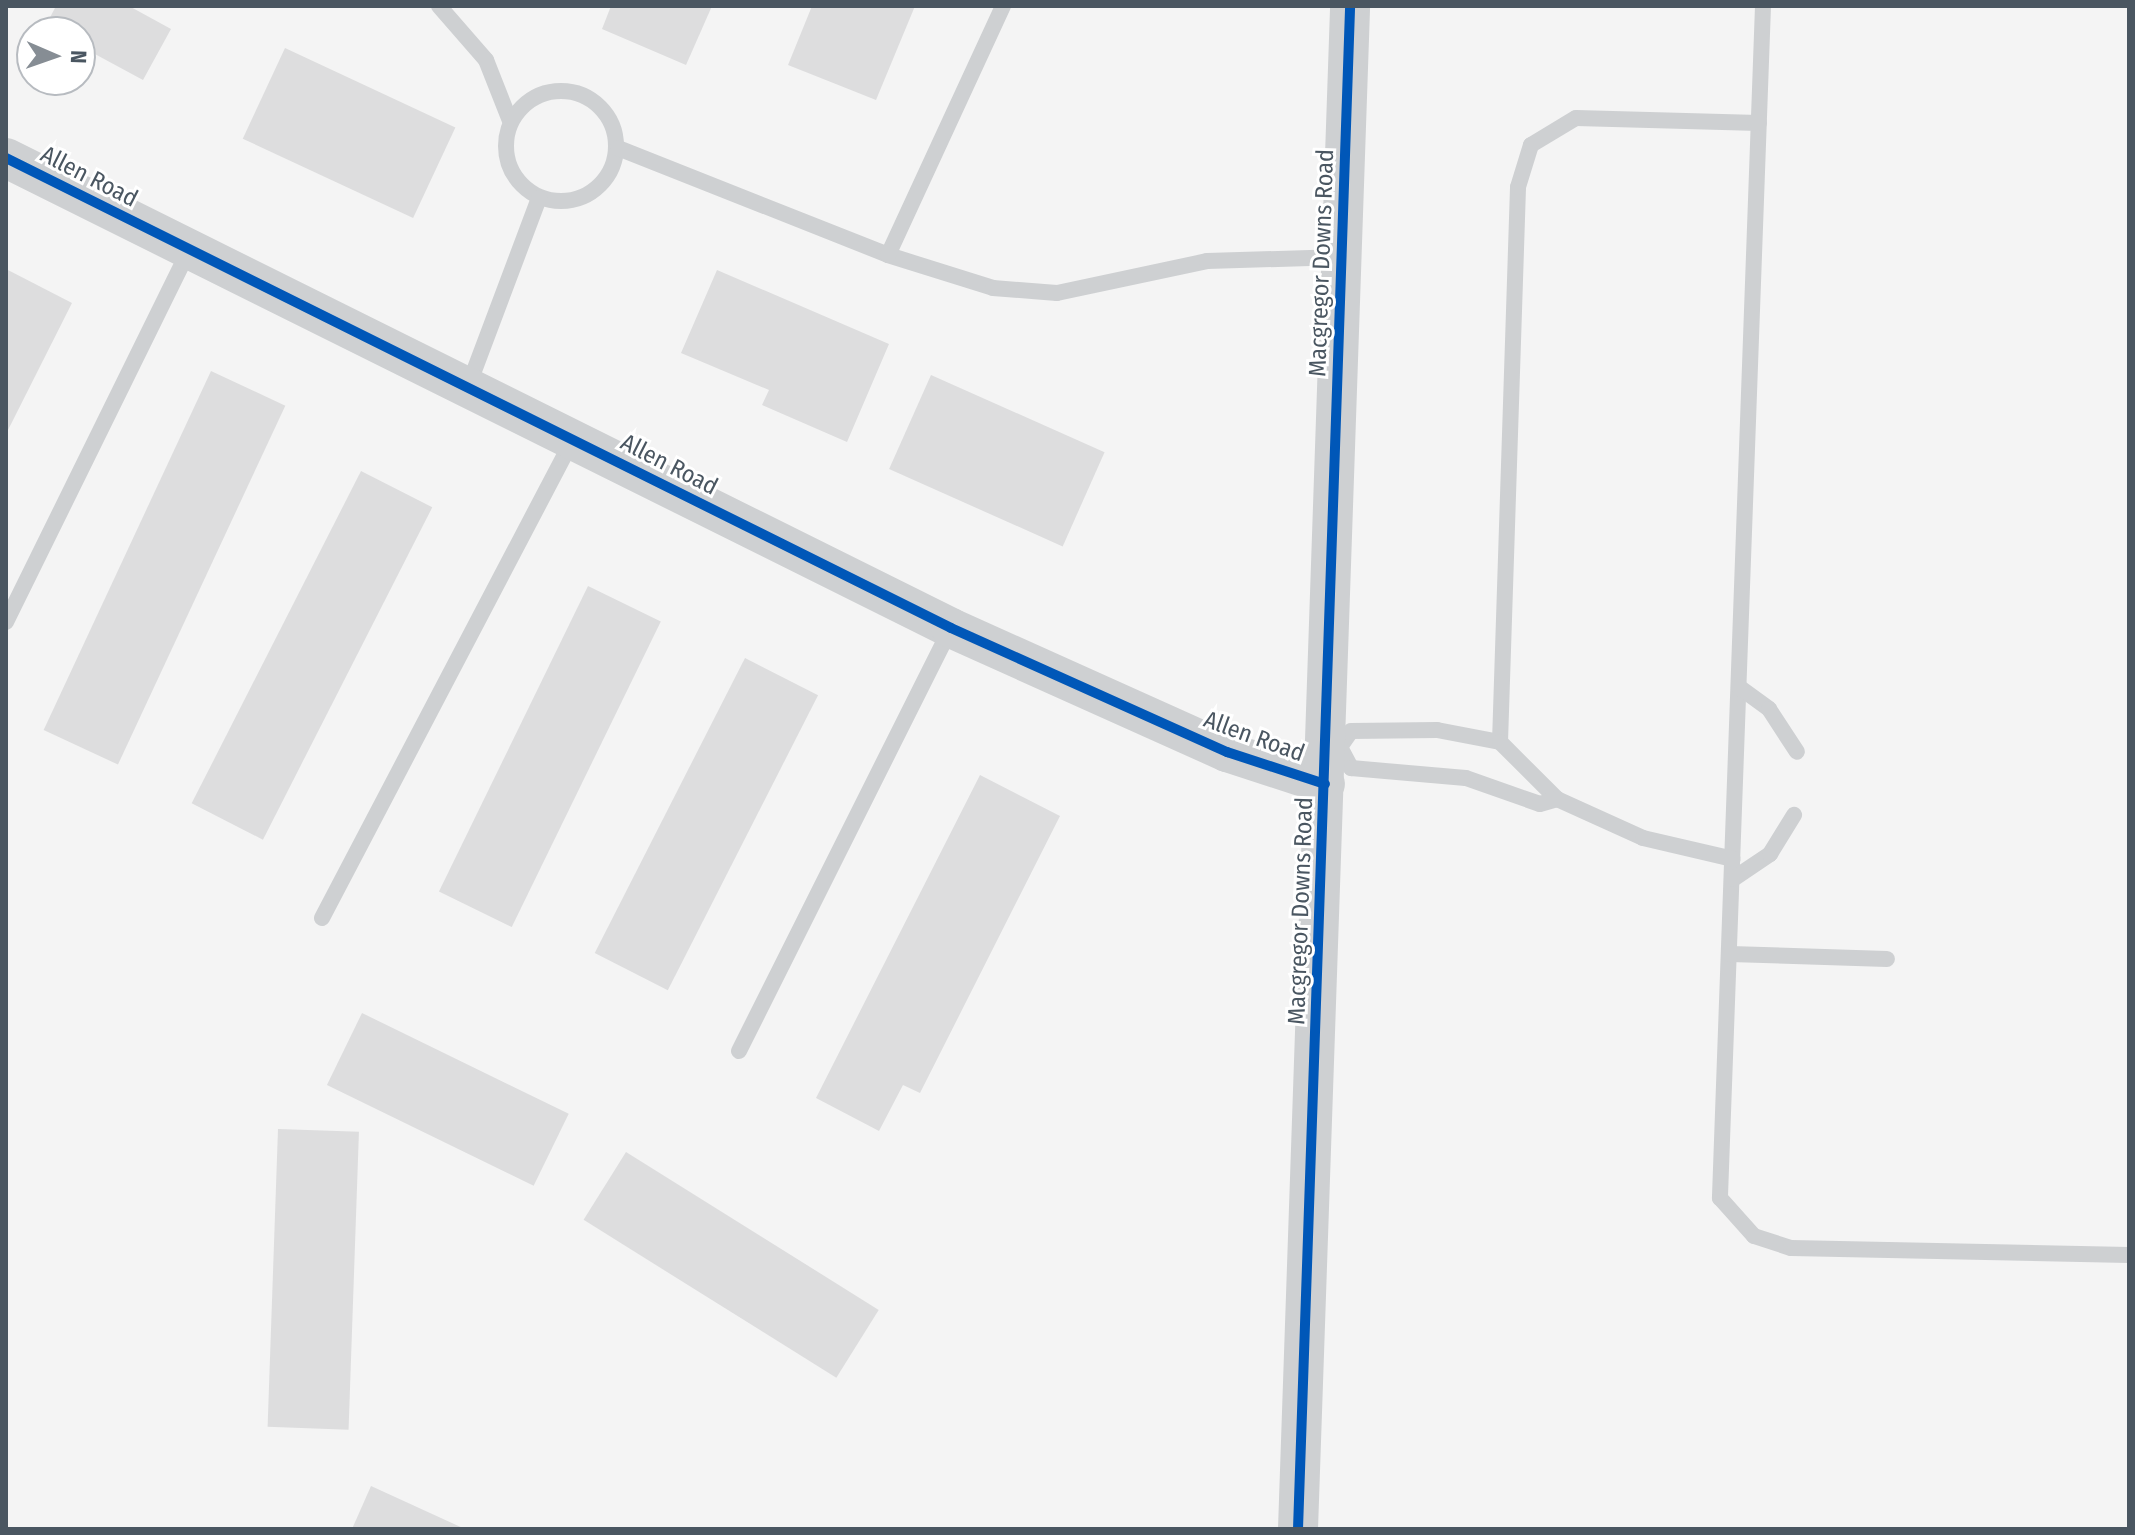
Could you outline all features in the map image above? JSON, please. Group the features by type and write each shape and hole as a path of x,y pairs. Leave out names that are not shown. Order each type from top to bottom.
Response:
{"street":[{"name":"Macgregor Downs Road","path":"1298,1529 1331,759 1350,6"},
{"name":"Allen Road","path":"6,158 951,628 1227,752 1331,759"}],"lane":[{"path":"439,6 486,60 510,121 505,151 516,180 539,198 575,201 605,182 618,148 611,119 589,96 560,89 531,98 510,121"},
{"path":"888,255 1003,6"},
{"path":"1763,6 1720,1198 1754,1236 1791,1248 2129,1255"},
{"path":"1500,742 1518,187 1531,145 1576,118 1759,123"},
{"path":"618,148 888,255 993,288 1057,293 1207,261 1342,257"},
{"path":"468,387 539,198"},
{"path":"6,622 189,250"},
{"path":"322,918 573,439"},
{"path":"739,1051 951,628"},
{"path":"1739,687 1769,709 1797,752"},
{"path":"1557,799 1540,804 1466,778 1351,768 1331,759 1351,731 1437,730 1500,742 1557,799 1643,838 1733,859"},
{"path":"1733,879 1770,854 1794,815"},
{"path":"1730,954 1887,959"}],"building":[{"path":"56,6 129,6 171,29 143,80 96,55 96,16 51,16"},
{"path":"611,6 712,6 686,65 602,29"},
{"path":"812,6 915,6 876,100 788,65"},
{"path":"285,48 455,127 413,218 243,139"},
{"path":"6,269 72,303 6,434"},
{"path":"717,270 889,344 847,442 762,405 769,390 681,353"},
{"path":"211,371 285,406 118,765 44,730"},
{"path":"931,375 1105,452 1063,546 889,469"},
{"path":"361,471 432,507 263,840 192,803"},
{"path":"588,586 661,622 512,927 439,892"},
{"path":"745,658 818,695 668,990 595,953"},
{"path":"980,775 1060,816 920,1093 903,1085 879,1131 816,1098"},
{"path":"362,1013 569,1114 534,1186 327,1085"},
{"path":"278,1129 359,1132 349,1430 268,1427"},
{"path":"626,1152 879,1310 836,1378 584,1220"},
{"path":"371,1486 465,1529 352,1529"}],"cycle path":[{"path":"1298,1529 1350,6"},
{"path":"6,158 951,628 1227,752 1325,784"}]}
